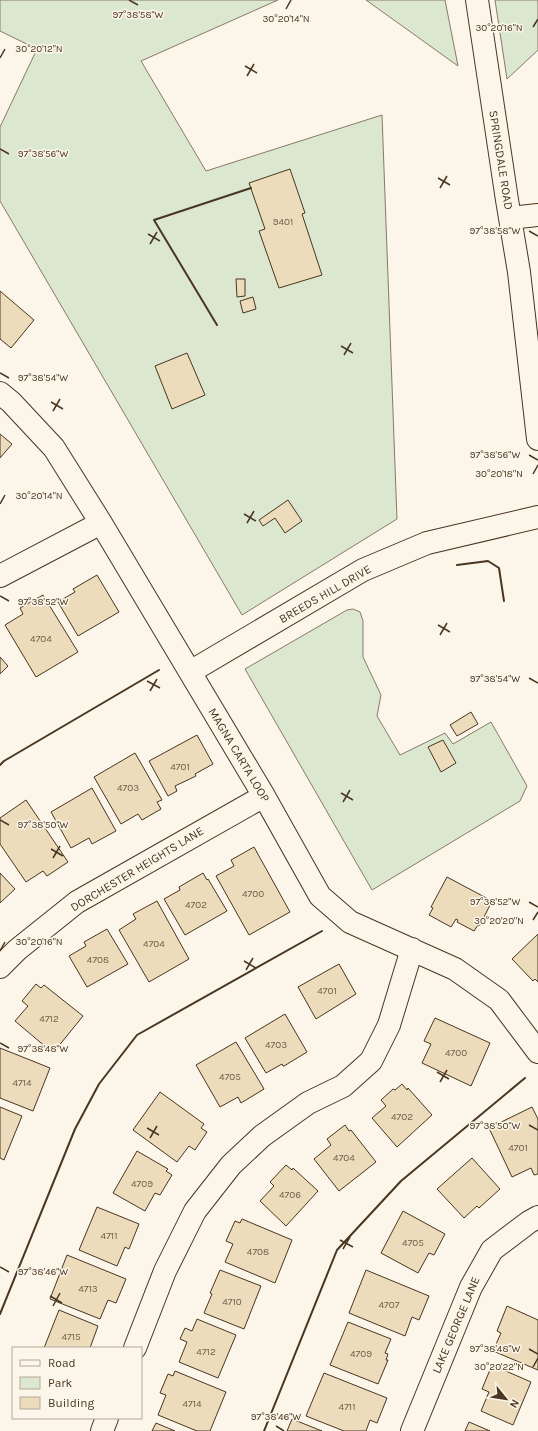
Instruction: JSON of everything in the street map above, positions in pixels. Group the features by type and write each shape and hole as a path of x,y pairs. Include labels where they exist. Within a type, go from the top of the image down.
{"street":[{"name":"SPRINGDALE ROAD","path":"477,0 510,218 529,270 538,439"},
{"path":"510,218 538,215"},
{"name":"MAGNA CARTA LOOP","path":"0,394 10,402 54,448 101,522 264,796 320,896 350,922 455,969 499,1000 538,1052"},
{"name":"BREEDS HILL DRIVE","path":"190,672 363,570 427,543 538,517"},
{"path":"0,576 101,522"},
{"name":"DORCHESTER HEIGHTS LANE","path":"0,968 17,950 77,902 264,796"},
{"path":"135,1347 165,1272 195,1211 231,1165 262,1136 308,1103 343,1086 371,1061 389,1025 412,949"},
{"name":"LAKE GEORGE LANE","path":"412,1431 470,1287 481,1268 492,1250 538,1217"},
{"path":"102,1431 107,1419"}],"green space":[{"path":"0,0 278,0 141,61 206,171 382,115 397,519 242,615 0,201 0,127 37,49 0,31"},
{"path":"366,0 445,0 458,66"},
{"path":"495,0 538,0 538,50 507,79"},
{"path":"353,609 360,612 363,621 363,657 381,695 377,716 400,755 445,733 453,744 491,722 527,786 520,801 372,890 245,669 347,610"}],"building":[{"path":"290,169 305,213 302,214 322,275 279,288 259,231 265,229 249,183"},
{"path":"236,279 245,279 245,296 237,297"},
{"path":"0,291 34,320 11,348 0,339"},
{"path":"253,297 256,309 243,313 240,301"},
{"path":"187,353 205,395 172,409 155,366"},
{"path":"0,434 12,444 0,458"},
{"path":"288,500 302,521 285,533 275,518 263,526 259,520"},
{"path":"97,575 119,612 78,636 58,602 75,592 73,589"},
{"path":"43,595 78,652 36,677 5,625 23,614 20,608"},
{"path":"0,657 8,666 0,674"},
{"path":"471,712 478,724 457,736 450,725"},
{"path":"197,735 213,764 195,774 196,776 175,786 177,791 168,796 149,761"},
{"path":"443,740 456,763 441,772 428,747"},
{"path":"135,753 162,800 157,802 161,809 142,820 138,814 121,824 94,777"},
{"path":"92,788 116,831 92,844 89,838 71,848 51,812"},
{"path":"26,800 68,862 47,876 43,871 26,882 0,844 0,818"},
{"path":"254,847 290,912 249,935 216,876 234,866 231,860"},
{"path":"0,873 15,889 0,903"},
{"path":"203,873 227,911 185,935 164,899 180,890 179,887"},
{"path":"447,877 492,901 480,925 478,925 474,931 457,922 458,920 456,919 451,927 429,915 433,908 431,907"},
{"path":"157,901 189,959 149,982 119,930 136,919 133,914"},
{"path":"107,929 128,964 87,987 69,956 86,946 84,942"},
{"path":"538,934 538,982 535,979 533,981 512,959"},
{"path":"339,964 356,994 316,1019 298,987"},
{"path":"36,984 41,988 44,985 83,1016 53,1053 15,1021 28,1006 22,1001"},
{"path":"285,1014 307,1052 284,1066 282,1064 266,1073 245,1038"},
{"path":"435,1018 490,1043 471,1086 422,1063 431,1044 424,1041"},
{"path":"236,1042 264,1089 241,1103 238,1097 220,1107 196,1065"},
{"path":"0,1048 50,1068 33,1111 0,1098"},
{"path":"402,1084 407,1090 408,1088 432,1115 397,1147 372,1118 386,1106 381,1100 393,1089 395,1090"},
{"path":"160,1092 204,1124 201,1128 207,1132 195,1150 189,1146 177,1162 133,1130"},
{"path":"0,1107 22,1116 4,1160 0,1158"},
{"path":"532,1107 538,1119 538,1174 534,1175 531,1168 512,1177 489,1128"},
{"path":"345,1125 349,1131 351,1130 376,1162 339,1191 314,1159 331,1145 327,1139"},
{"path":"137,1151 168,1169 166,1171 172,1175 160,1195 155,1193 145,1211 113,1193"},
{"path":"472,1158 500,1189 479,1208 477,1206 464,1218 437,1189"},
{"path":"286,1165 292,1170 293,1168 318,1191 286,1226 260,1201 274,1186 270,1182"},
{"path":"97,1207 139,1224 129,1249 125,1247 117,1266 79,1250"},
{"path":"403,1211 445,1234 434,1255 429,1253 418,1273 381,1253"},
{"path":"242,1219 292,1240 275,1283 225,1262 233,1244 226,1241 235,1221 240,1223"},
{"path":"67,1255 126,1279 116,1303 108,1300 100,1319 50,1299"},
{"path":"220,1270 261,1286 244,1329 204,1313 212,1294 210,1293"},
{"path":"366,1270 429,1296 419,1320 412,1317 405,1336 349,1313"},
{"path":"507,1306 538,1320 538,1370 493,1351 501,1333 497,1331"},
{"path":"59,1310 98,1326 90,1347 44,1347"},
{"path":"197,1319 236,1335 218,1378 179,1362 187,1342 180,1339 185,1328 192,1331"},
{"path":"348,1322 391,1339 385,1353 388,1354 386,1360 388,1360 378,1384 330,1365"},
{"path":"492,1365 531,1382 513,1425 481,1411 489,1392 482,1389"},
{"path":"175,1371 226,1392 210,1431 197,1431 158,1415 166,1395 160,1393 168,1374 173,1376"},
{"path":"324,1373 387,1398 377,1423 370,1420 366,1431 344,1431 306,1416"},
{"path":"292,1419 322,1431 287,1431"},
{"path":"469,1422 490,1431 465,1431"},
{"path":"156,1423 175,1431 152,1431"}],"wall":[{"path":"217,325 154,220 251,188"},
{"path":"457,565 488,561 499,568 504,601"},
{"path":"0,765 4,761 159,670"},
{"path":"0,1314 75,1129 99,1084 137,1035 322,931"},
{"path":"264,1431 337,1250 401,1181 525,1078"}]}
